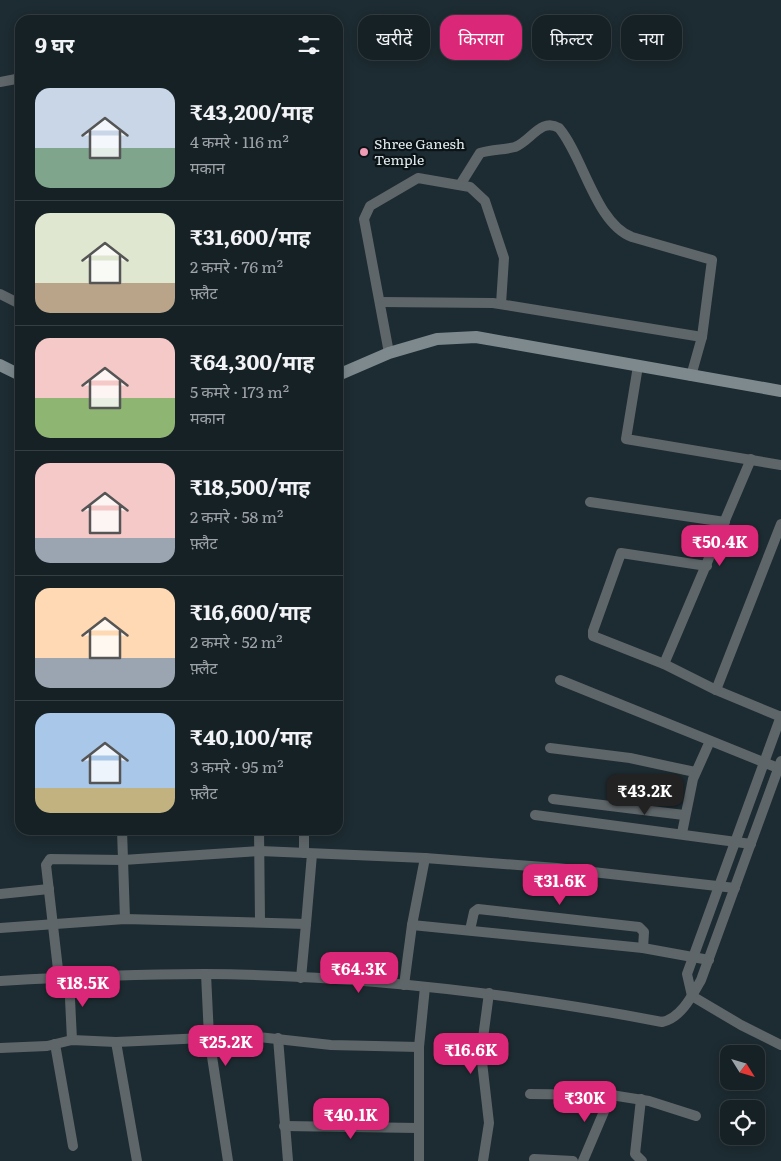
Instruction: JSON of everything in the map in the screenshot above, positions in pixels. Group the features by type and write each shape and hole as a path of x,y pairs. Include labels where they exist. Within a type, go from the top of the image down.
{"main road":[{"path":"343,373 389,353 437,339 476,337 781,391"},
{"path":"0,365 15,372"}],"street":[{"path":"0,82 15,79"},
{"path":"460,185 480,153 516,146 544,125 555,125 559,128 605,212 620,231 632,237 712,260 702,337 691,376"},
{"path":"389,353 364,219 370,206 418,178 470,187 484,201 504,258 501,304"},
{"path":"0,294 15,302"},
{"path":"380,302 501,304 702,337"},
{"path":"638,366 626,439 781,465"},
{"path":"664,664 751,459"},
{"path":"590,502 725,522"},
{"path":"716,690 781,524"},
{"path":"707,566 621,554 593,631 593,636 664,664 716,690 781,716 687,974 692,996 741,1025 781,1045"},
{"path":"0,981 206,974 301,978 488,993 582,1007 662,1022 675,1017 692,996 708,960 780,764 764,763 560,680"},
{"path":"682,834 684,815 695,772 710,741"},
{"path":"550,748 630,758 695,772"},
{"path":"553,799 684,815"},
{"path":"535,815 751,844"},
{"path":"122,835 125,918"},
{"path":"259,835 260,921"},
{"path":"301,978 306,924 308,853 305,835"},
{"path":"72,1040 46,865 50,860 123,860 260,851 424,858 558,868 735,888"},
{"path":"404,985 424,858"},
{"path":"0,894 49,889"},
{"path":"470,930 474,912 478,909 639,928 644,932 643,948"},
{"path":"0,928 125,918 306,924"},
{"path":"412,925 643,948 708,960"},
{"path":"206,974 209,1037 228,1161"},
{"path":"418,1161 419,1047 425,987"},
{"path":"483,1161 488,1123 481,1053 488,993"},
{"path":"0,1048 55,1044 72,1040 116,1042 249,1036 331,1045 419,1047"},
{"path":"278,1038 288,1161"},
{"path":"116,1042 137,1161"},
{"path":"55,1044 73,1146"},
{"path":"530,1094 611,1094 641,1099 696,1116"},
{"path":"583,1161 611,1094"},
{"path":"641,1099 635,1154 642,1161"},
{"path":"284,1126 418,1128"},
{"path":"534,1159 573,1161"}],"place":[{"name":"Shree Ganesh Temple","path":"364,152"}]}
